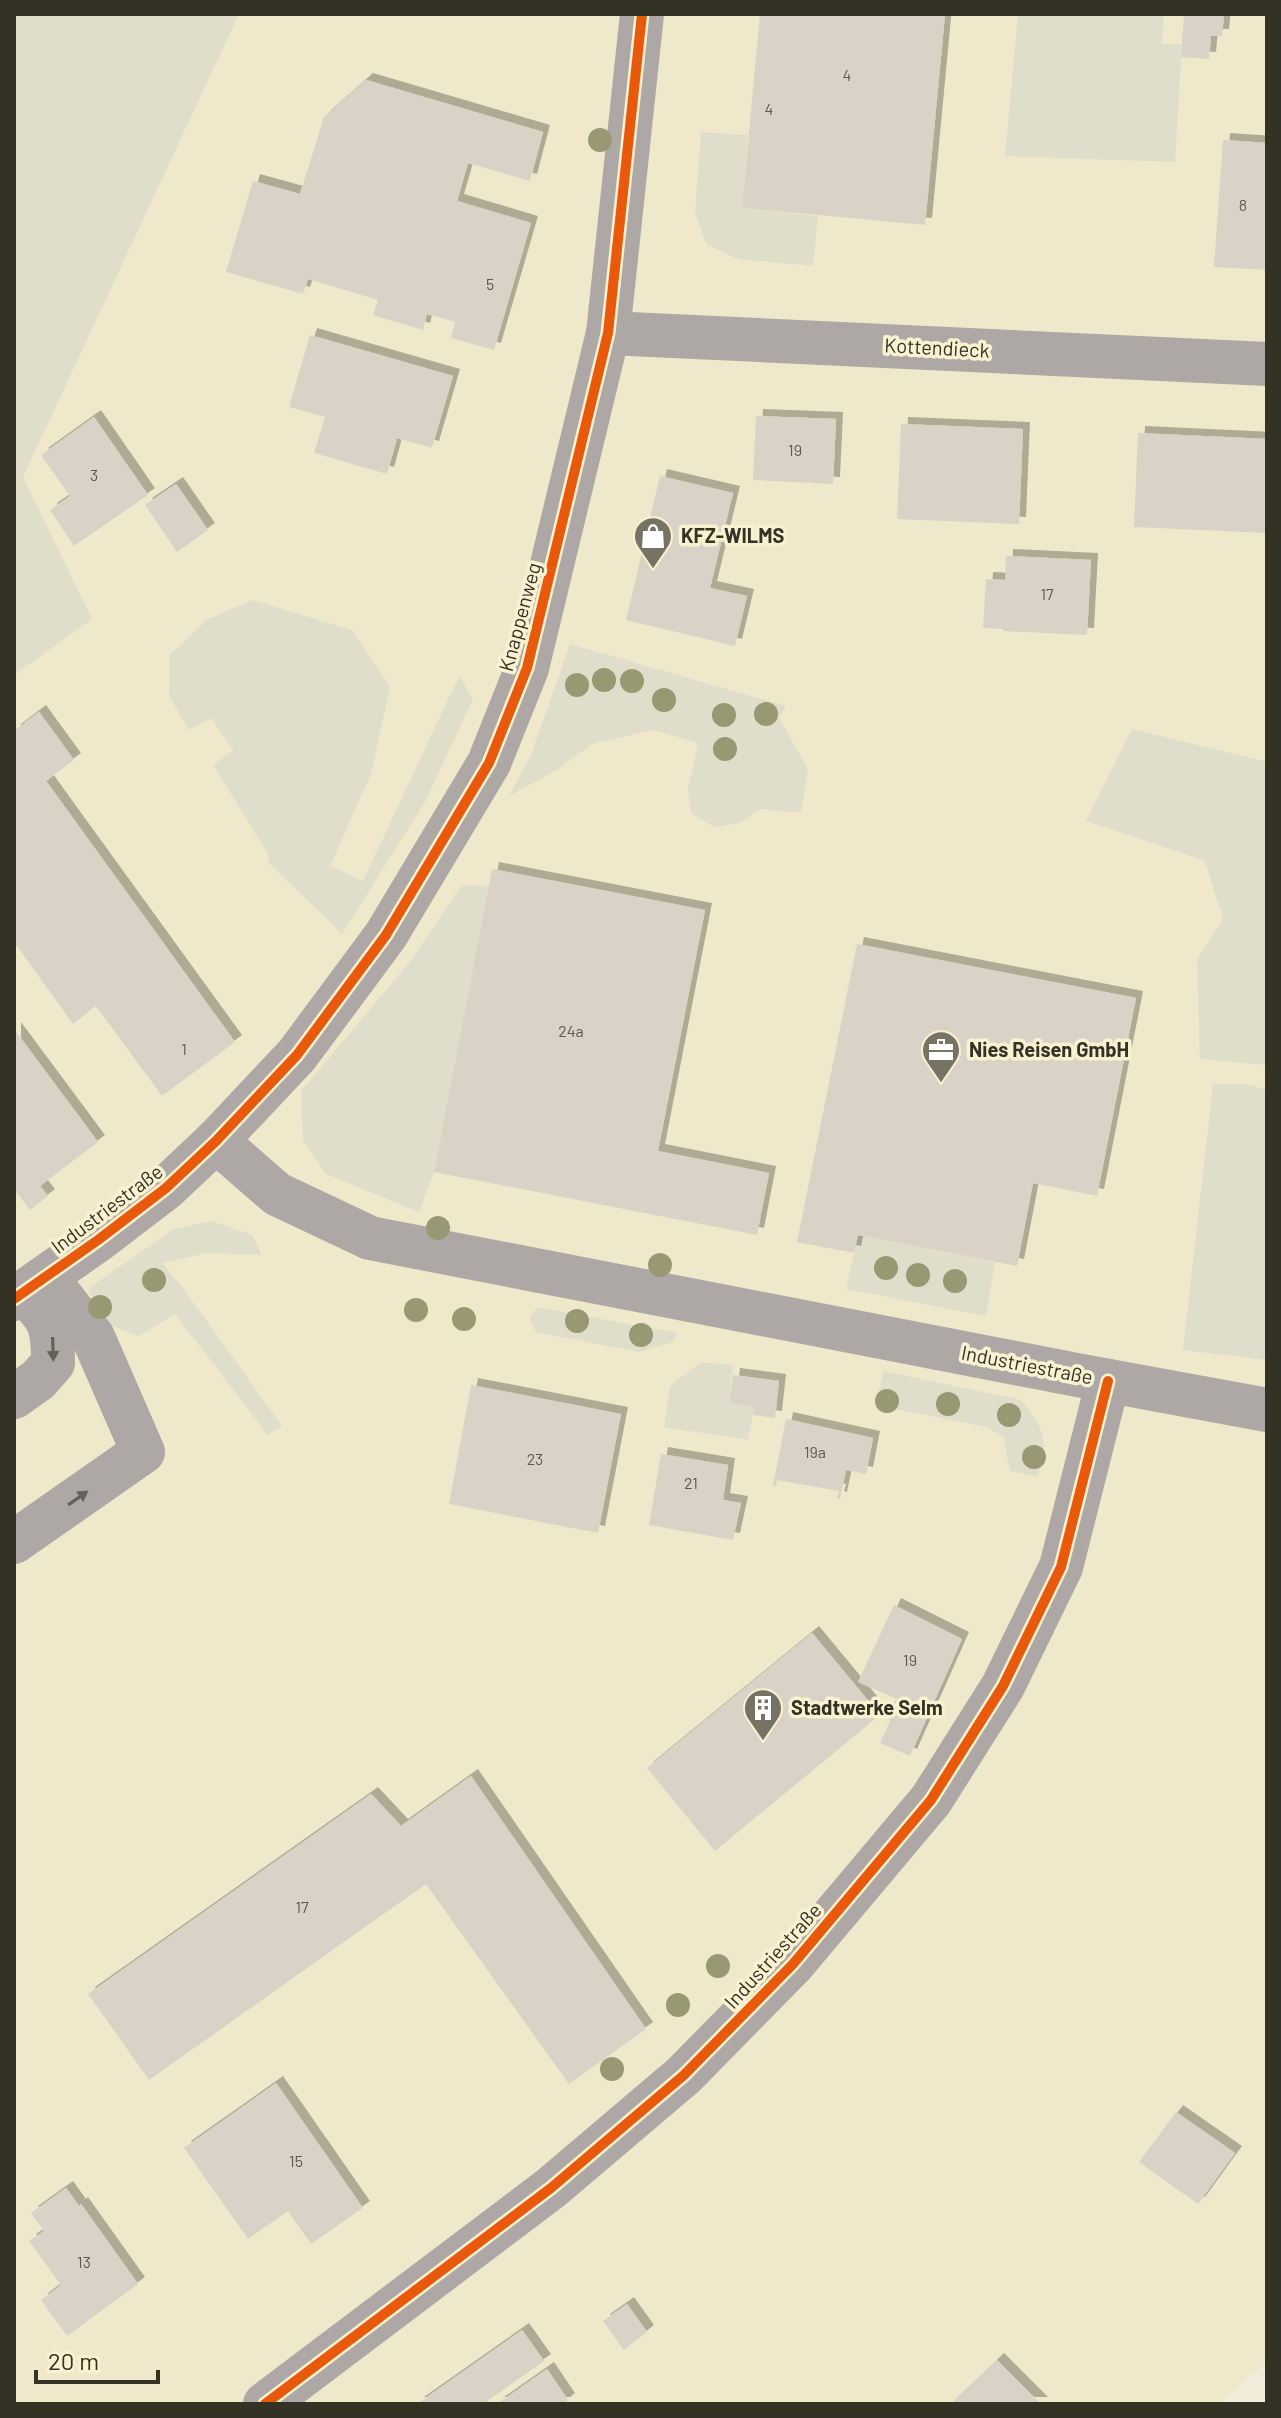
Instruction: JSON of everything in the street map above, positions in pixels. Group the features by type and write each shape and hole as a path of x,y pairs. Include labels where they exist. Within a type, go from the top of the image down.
{"street":[{"name":"Knappenweg","path":"216,1141 297,1055 386,935 489,763 527,668 608,333 642,14"},
{"name":"Kottendieck","path":"608,333 1267,364"},
{"name":"Industriestraße","path":"28,1289 166,1188 216,1141 277,1194 370,1238 1108,1381 1061,1567 1003,1686 931,1800 793,1964 684,2075 551,2188 265,2404"},
{"path":"14,1542 143,1452 93,1337 28,1289"},
{"path":"14,1397 38,1380 53,1363 53,1337 48,1319 28,1289"},
{"path":"1108,1381 1267,1410"}],"shaded area":[{"path":"239,14 1267,14 1267,2361 1219,2404 14,2404 14,675 92,619 23,477"}],"green space":[{"path":"14,14 239,14 23,477 92,619 14,675"},
{"path":"1018,14 1164,14 1162,44 1182,44 1175,162 1005,156"},
{"path":"701,132 748,135 742,208 818,216 813,266 737,259 706,244 695,212"},
{"path":"252,600 352,630 390,687 371,774 330,866 363,881 459,676 473,699 425,802 342,934 269,863 267,852 213,765 233,750 211,718 189,730 169,696 170,655 208,619"},
{"path":"570,644 786,706 779,718 808,769 801,813 761,809 740,823 714,827 691,813 688,789 698,743 653,730 592,744 557,770 509,796 531,755"},
{"path":"1132,729 1267,762 1267,1065 1200,1059 1197,960 1223,919 1205,861 1086,821"},
{"path":"462,885 489,886 434,1172 419,1212 326,1174 303,1140 301,1091 409,963"},
{"path":"1213,1084 1245,1084 1267,1090 1267,1360 1183,1350"},
{"path":"212,1221 252,1235 262,1255 207,1253 162,1263 282,1426 268,1435 175,1314 139,1336 98,1321 89,1288 174,1229"},
{"path":"858,1235 995,1262 986,1316 846,1289"},
{"path":"538,1307 677,1333 673,1342 639,1352 536,1332 529,1317"},
{"path":"701,1362 733,1365 729,1403 754,1407 748,1440 664,1427 670,1386"},
{"path":"884,1371 1021,1400 1043,1436 1038,1477 1010,1471 1004,1438 987,1427 875,1405"}],"building":[{"path":"760,14 945,14 925,225 742,208"},
{"path":"1184,14 1224,14 1222,36 1211,36 1209,59 1181,57"},
{"path":"366,80 543,132 530,181 468,163 457,201 531,223 494,350 451,338 455,322 427,314 423,330 373,315 378,300 308,279 303,294 226,272 253,181 300,194 324,117"},
{"path":"1223,140 1267,143 1267,270 1214,267"},
{"path":"310,335 453,376 432,448 397,438 387,474 314,453 325,417 289,407"},
{"path":"756,416 836,419 833,484 753,480"},
{"path":"94,417 148,495 74,546 50,510 70,496 41,455"},
{"path":"901,424 1023,429 1019,524 897,519"},
{"path":"1138,433 1267,439 1267,533 1134,527"},
{"path":"660,476 733,493 710,588 747,596 735,646 626,620"},
{"path":"176,484 208,530 177,552 145,505"},
{"path":"1006,556 1091,560 1087,635 983,628 986,579 1005,580"},
{"path":"39,712 74,760 46,781 235,1042 162,1096 96,1006 73,1024 14,942 14,731"},
{"path":"492,869 705,910 658,1151 769,1173 757,1235 434,1172"},
{"name":"Nies Reisen GmbH","path":"857,944 1136,998 1097,1196 1033,1183 1017,1266 858,1235 854,1253 797,1242"},
{"path":"14,1029 98,1142 40,1186 48,1196 30,1210 14,1189"},
{"path":"733,1375 779,1381 775,1418 753,1415 754,1407 729,1403"},
{"path":"471,1385 621,1414 598,1533 449,1504"},
{"path":"786,1419 873,1438 866,1474 846,1470 840,1499 837,1498 839,1491 777,1480 776,1486 773,1486"},
{"path":"661,1454 728,1465 723,1500 741,1503 733,1540 649,1525"},
{"path":"894,1605 962,1639 910,1756 880,1743 890,1721 884,1712 899,1700 858,1682"},
{"name":"Stadtwerke Selm","path":"812,1633 880,1715 715,1851 647,1768"},
{"path":"471,1776 646,2029 569,2084 426,1884 149,2080 88,1994 371,1794 401,1826"},
{"path":"276,2083 363,2208 311,2244 288,2211 248,2239 184,2148"},
{"path":"1176,2112 1235,2153 1198,2204 1139,2162"},
{"path":"66,2188 138,2284 67,2336 41,2300 61,2285 29,2241 44,2231 31,2213"},
{"path":"627,2304 647,2332 624,2350 603,2321"},
{"path":"522,2330 544,2361 483,2404 417,2404"},
{"path":"997,2360 1041,2404 951,2404"},
{"path":"547,2369 568,2400 563,2404 497,2404"}],"cycle path":[{"path":"14,1299 166,1188 216,1141 297,1055 386,935 489,763 527,668 608,333 642,14"},
{"path":"265,2404 551,2188 684,2075 793,1964 931,1800 1003,1686 1061,1567 1108,1381"}],"place":[{"name":"KFZ-WILMS","path":"653,570"},
{"name":"Nies Reisen GmbH","path":"941,1084"},
{"name":"Stadtwerke Selm","path":"763,1742"}]}
